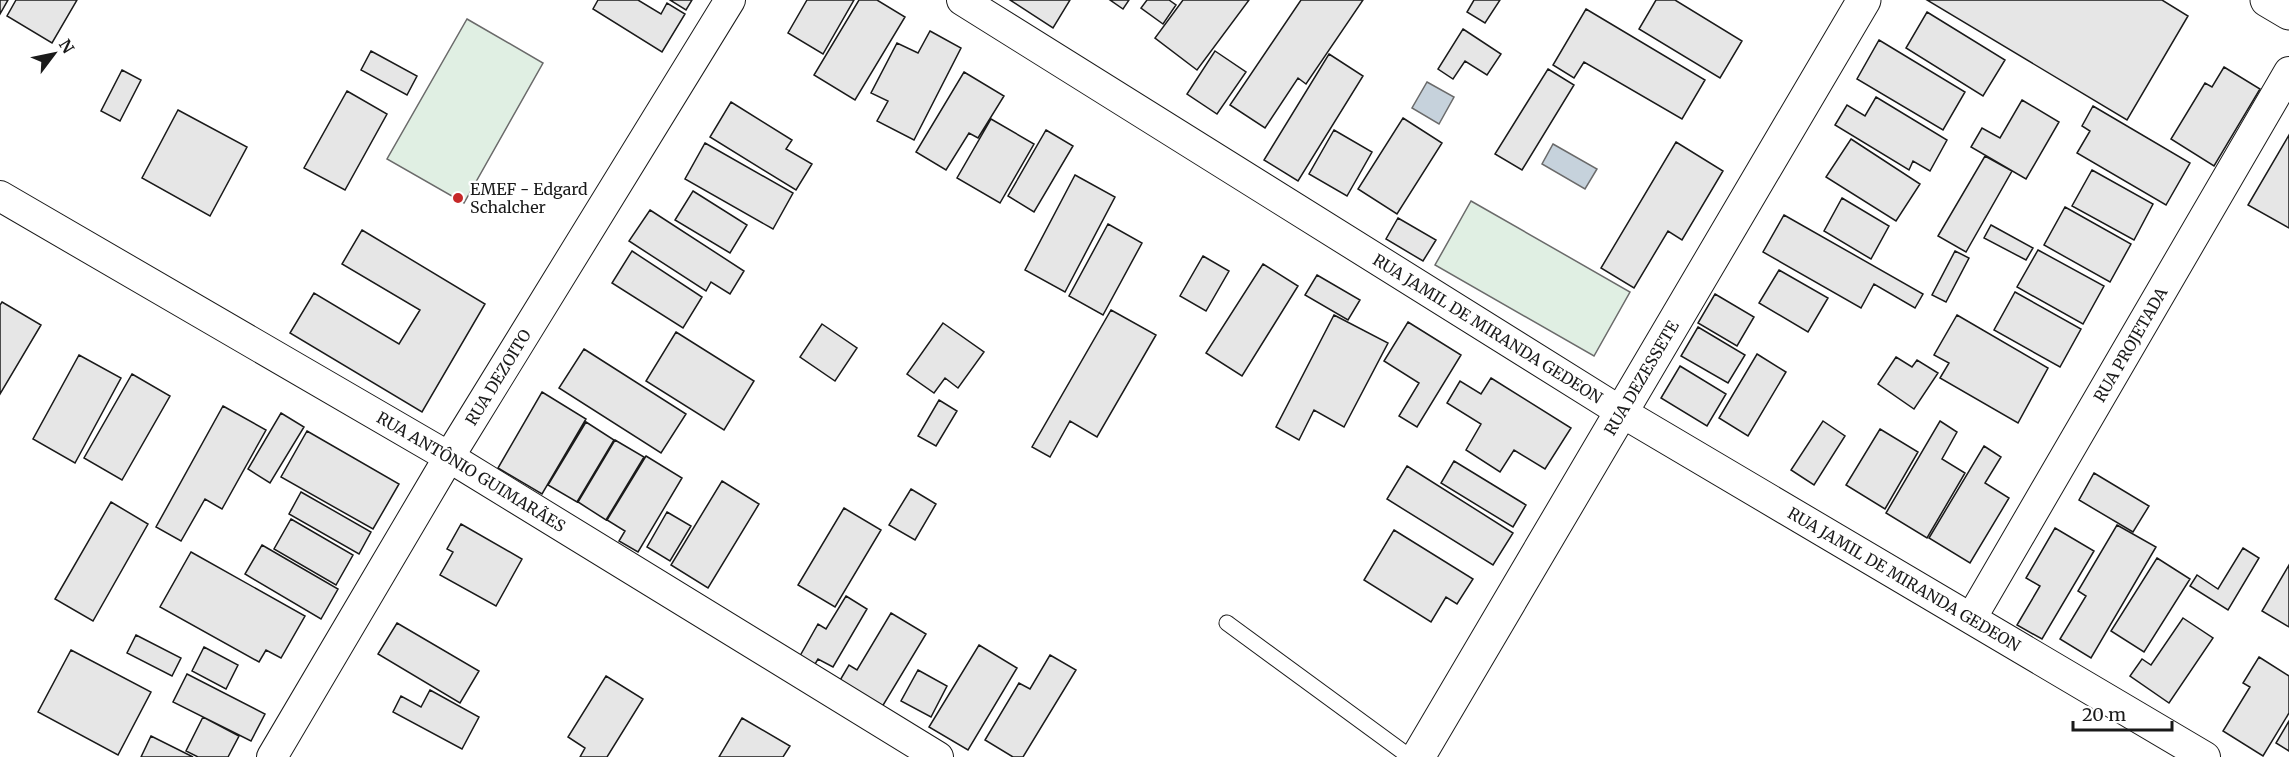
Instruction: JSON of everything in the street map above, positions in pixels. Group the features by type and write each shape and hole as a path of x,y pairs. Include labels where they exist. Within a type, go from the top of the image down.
{"street":[{"name":"RUA DEZOITO","path":"272,757 449,457 730,0"},
{"name":"RUA JAMIL DE MIRANDA GEDEON","path":"962,0 1623,413 1972,617 2205,757"},
{"name":"RUA DEZESSETE","path":"1418,757 1623,413 1864,0"},
{"path":"2267,0 2289,14"},
{"name":"RUA PROJETADA","path":"1972,617 2289,72"},
{"name":"RUA ANTÔNIO GUIMARÃES","path":"0,196 449,457 938,757"}],"lane":[{"path":"1227,623 1410,757"}],"green space":[{"path":"467,19 543,63 464,203 387,159"},
{"path":"1471,201 1630,292 1594,356 1435,265"}],"shaded area":[{"path":"1427,82 1454,97 1439,124 1412,108"},
{"path":"1553,144 1597,169 1585,189 1542,164"}],"building":[{"path":"0,0 8,0 0,14"},
{"path":"16,0 77,0 52,43 7,16"},
{"path":"598,0 638,0 661,14 667,3 685,14 662,52 593,9"},
{"path":"670,0 692,0 686,10"},
{"path":"807,0 854,0 823,54 788,33"},
{"path":"859,0 877,0 905,17 855,100 814,75"},
{"path":"1010,0 1070,0 1053,28"},
{"path":"1110,0 1129,0 1123,9"},
{"path":"1147,0 1169,0 1176,5 1163,24 1141,8"},
{"path":"1183,0 1249,0 1197,70 1155,38"},
{"path":"1301,0 1363,0 1306,84 1298,78 1265,128 1230,105"},
{"path":"1474,0 1500,0 1485,23 1467,12"},
{"path":"1656,0 1675,0 1742,41 1720,78 1639,29"},
{"path":"1927,0 2162,0 2188,16 2127,120"},
{"path":"1586,9 1705,80 1682,119 1584,62 1574,78 1553,65"},
{"path":"1927,12 2005,60 1983,96 1906,48"},
{"path":"1463,29 1501,54 1487,75 1465,61 1453,79 1438,69"},
{"path":"930,31 961,48 914,140 877,121 888,101 871,93 897,43 918,53"},
{"path":"1879,40 1965,92 1943,130 1857,79"},
{"path":"371,51 417,76 407,95 361,70"},
{"path":"1215,51 1246,72 1217,114 1187,94"},
{"path":"1329,54 1363,76 1298,181 1264,160"},
{"path":"2224,67 2260,89 2214,166 2171,139 2205,83 2212,87"},
{"path":"1548,69 1574,85 1522,170 1495,154"},
{"path":"122,70 141,80 120,121 101,111"},
{"path":"964,72 1004,96 978,138 969,133 946,170 916,152"},
{"path":"347,91 387,114 345,190 304,168"},
{"path":"1876,97 1947,140 1930,171 1913,161 1909,170 1835,125 1847,105 1865,116"},
{"path":"2022,100 2059,122 2026,179 1971,147 1982,128 2000,138"},
{"path":"731,102 792,140 786,149 812,164 796,190 710,137"},
{"path":"2093,106 2190,163 2166,205 2077,153 2090,131 2082,126"},
{"path":"178,110 247,147 210,216 142,178"},
{"path":"1403,118 1442,143 1397,214 1358,189"},
{"path":"991,119 1034,144 1000,203 957,178"},
{"path":"1046,130 1073,146 1034,212 1008,196"},
{"path":"1334,130 1372,152 1347,196 1309,174"},
{"path":"2289,135 2289,228 2248,205"},
{"path":"1851,139 1920,184 1896,221 1826,177"},
{"path":"1676,142 1723,171 1682,240 1668,231 1634,288 1601,268"},
{"path":"705,143 793,193 773,229 685,179"},
{"path":"1985,156 2012,171 1966,252 1938,236"},
{"path":"2092,170 2153,204 2134,240 2072,206"},
{"path":"1075,175 1115,197 1065,292 1025,270"},
{"path":"693,191 747,225 730,253 675,220"},
{"path":"1842,198 1889,226 1871,259 1824,231"},
{"path":"2065,207 2131,244 2110,282 2044,245"},
{"path":"650,210 744,271 730,294 711,282 706,291 629,241"},
{"path":"1784,215 1923,294 1915,308 1874,284 1861,308 1763,252"},
{"path":"1398,218 1436,240 1423,261 1386,239"},
{"path":"1108,224 1142,243 1103,315 1069,296"},
{"path":"1991,225 2033,248 2026,260 1984,238"},
{"path":"362,230 485,304 422,412 290,333 314,293 399,344 420,310 342,264"},
{"path":"2038,250 2104,286 2083,324 2017,287"},
{"path":"632,251 702,297 683,328 612,283"},
{"path":"1955,251 1969,258 1946,302 1932,295"},
{"path":"1203,256 1229,271 1206,311 1180,296"},
{"path":"1263,264 1298,286 1242,376 1206,353"},
{"path":"1779,270 1828,298 1808,332 1759,303"},
{"path":"1317,275 1360,300 1348,320 1305,295"},
{"path":"2015,292 2081,329 2060,367 1994,330"},
{"path":"1715,294 1754,317 1737,346 1698,323"},
{"path":"2,302 41,325 0,394 0,305"},
{"path":"1111,310 1156,335 1097,437 1070,421 1050,457 1032,447"},
{"path":"1334,315 1388,343 1344,427 1314,410 1299,440 1276,427"},
{"path":"1957,315 2048,368 2018,423 1940,378 1949,363 1934,355"},
{"path":"1408,322 1461,355 1417,427 1399,416 1419,383 1384,361"},
{"path":"943,323 984,352 958,388 945,378 934,393 907,374"},
{"path":"822,324 857,348 835,381 800,357"},
{"path":"1698,327 1745,355 1728,383 1681,356"},
{"path":"676,332 754,381 724,430 646,381"},
{"path":"584,349 686,414 661,453 559,388"},
{"path":"1757,354 1786,372 1748,436 1719,418"},
{"path":"79,355 121,378 75,463 33,439"},
{"path":"1896,357 1912,367 1917,360 1938,373 1914,409 1878,384"},
{"path":"1680,366 1726,394 1707,426 1661,398"},
{"path":"132,374 170,396 122,480 84,458"},
{"path":"1491,378 1571,428 1545,469 1514,450 1500,472 1466,450 1481,424 1447,403 1460,381 1481,394"},
{"path":"542,392 586,419 542,494 498,468"},
{"path":"939,400 957,411 936,446 918,436"},
{"path":"223,406 266,430 222,509 205,499 181,541 156,527"},
{"path":"281,413 304,427 270,483 248,469"},
{"path":"1823,421 1845,436 1814,485 1791,470"},
{"path":"1940,421 1957,432 1942,459 1965,473 1927,538 1886,513"},
{"path":"586,422 614,440 577,502 548,485"},
{"path":"1880,429 1918,452 1885,509 1846,485"},
{"path":"307,431 399,484 373,529 281,477"},
{"path":"615,440 644,457 606,520 578,502"},
{"path":"1984,446 2001,457 1985,483 2009,498 1970,563 1929,538"},
{"path":"646,456 682,478 638,552 619,541 625,531 607,520"},
{"path":"1454,461 1526,505 1513,527 1441,483"},
{"path":"1407,466 1513,533 1493,565 1387,499"},
{"path":"2094,473 2149,506 2133,532 2079,500"},
{"path":"722,481 759,504 708,588 671,565"},
{"path":"911,489 936,504 915,540 889,525"},
{"path":"301,492 371,532 359,554 289,514"},
{"path":"111,502 148,524 93,621 55,599"},
{"path":"844,508 881,530 835,607 798,585"},
{"path":"667,512 691,526 670,561 647,547"},
{"path":"291,519 353,555 336,585 274,549"},
{"path":"461,524 522,559 496,606 440,575 453,552 447,549"},
{"path":"2117,525 2156,547 2091,658 2060,639 2086,596 2078,591"},
{"path":"2055,528 2094,551 2042,639 2017,625 2040,586 2026,578"},
{"path":"1394,530 1473,579 1457,604 1446,597 1431,622 1364,580"},
{"path":"262,545 338,589 321,619 245,574"},
{"path":"2243,548 2259,558 2228,610 2190,586 2197,575 2218,589"},
{"path":"191,552 305,616 281,658 266,650 259,662 160,607"},
{"path":"2157,558 2190,579 2144,652 2111,631"},
{"path":"2289,565 2289,627 2262,611"},
{"path":"846,596 867,609 833,667 818,659 811,671 796,663 818,624 826,629"},
{"path":"891,613 926,634 882,707 839,682 849,665 857,670"},
{"path":"2183,618 2213,638 2169,703 2130,676 2142,659 2151,665"},
{"path":"397,623 479,671 460,703 378,654"},
{"path":"136,635 181,658 172,676 127,653"},
{"path":"979,645 1017,668 968,750 929,727"},
{"path":"204,647 238,665 226,689 192,671"},
{"path":"71,650 151,692 118,755 38,712"},
{"path":"1050,655 1076,670 1023,757 1013,757 985,740 1019,683 1030,689"},
{"path":"2259,657 2289,676 2289,713 2263,756 2223,731 2250,687 2243,683"},
{"path":"918,670 947,686 931,717 901,701"},
{"path":"187,674 265,714 251,741 173,702"},
{"path":"606,676 643,699 607,757 580,757 585,748 568,737"},
{"path":"430,690 479,717 462,749 393,712 401,696 421,707"},
{"path":"203,717 239,736 228,757 198,757 186,751"},
{"path":"742,718 790,746 783,757 719,757"},
{"path":"2289,721 2289,751 2276,743"},
{"path":"151,736 193,757 141,757"}],"place":[{"name":"EMEF - Edgard Schalcher","path":"458,198"}]}
